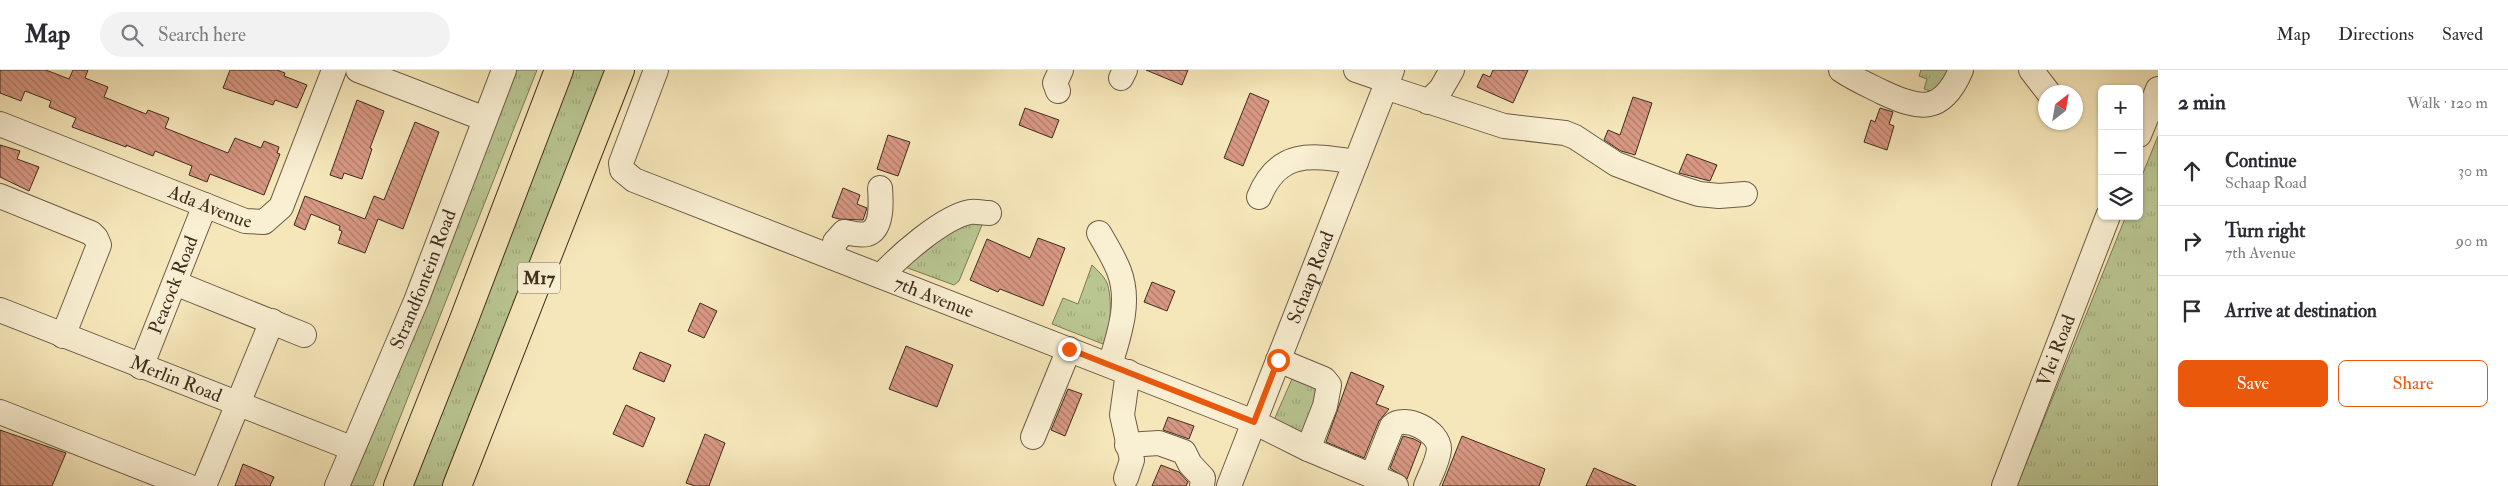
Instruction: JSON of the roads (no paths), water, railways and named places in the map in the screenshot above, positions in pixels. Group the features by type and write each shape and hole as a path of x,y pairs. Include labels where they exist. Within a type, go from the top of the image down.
{"main road":[{"path":"398,486 464,322 559,70"},
{"name":"M17","path":"457,486 620,70"}],"street":[{"name":"Ada Avenue","path":"0,124 245,221 264,222 281,207 334,70"},
{"path":"358,70 485,119"},
{"name":"Strandfontein Road","path":"337,486 351,448 416,301 504,70"},
{"name":"7th Avenue","path":"656,70 621,163 622,170 634,180 1254,422 1308,449 1396,486"},
{"path":"1356,70 1388,79 1428,102 1504,126 1565,133 1575,136 1616,164 1677,188 1699,194 1745,194"},
{"path":"1428,102 1441,89 1452,70"},
{"path":"1841,70 1906,103 1927,106 1938,103 1948,94 1961,70"},
{"path":"2031,70 2043,85"},
{"name":"Schaap Road","path":"1229,486 1388,79"},
{"path":"2141,130 2158,89"},
{"path":"1259,197 1266,181 1278,167 1296,158 1314,156 1356,162"},
{"path":"832,257 835,242 844,232 859,235 869,234 877,226 881,200 880,188"},
{"path":"0,196 91,233 96,238 98,245 63,336"},
{"name":"Peacock Road","path":"141,367 205,205"},
{"path":"881,276 894,261 926,234 965,213 989,213"},
{"name":"Vlei Road","path":"2004,486 2106,220"},
{"path":"1099,233 1119,270 1124,286 1119,369 1122,415 1127,445 1132,460 1126,478"},
{"path":"175,283 304,335"},
{"name":"Merlin Road","path":"0,310 351,448"},
{"path":"204,486 272,321"},
{"path":"1033,437 1069,349"},
{"path":"1278,360 1324,379 1329,385 1325,406 1308,449"},
{"path":"0,412 188,486"},
{"path":"1372,476 1392,426 1397,421 1405,422 1427,430 1437,442 1439,449 1426,486"},
{"path":"1127,445 1159,443 1184,452 1190,464 1203,478 1202,486"}]}
